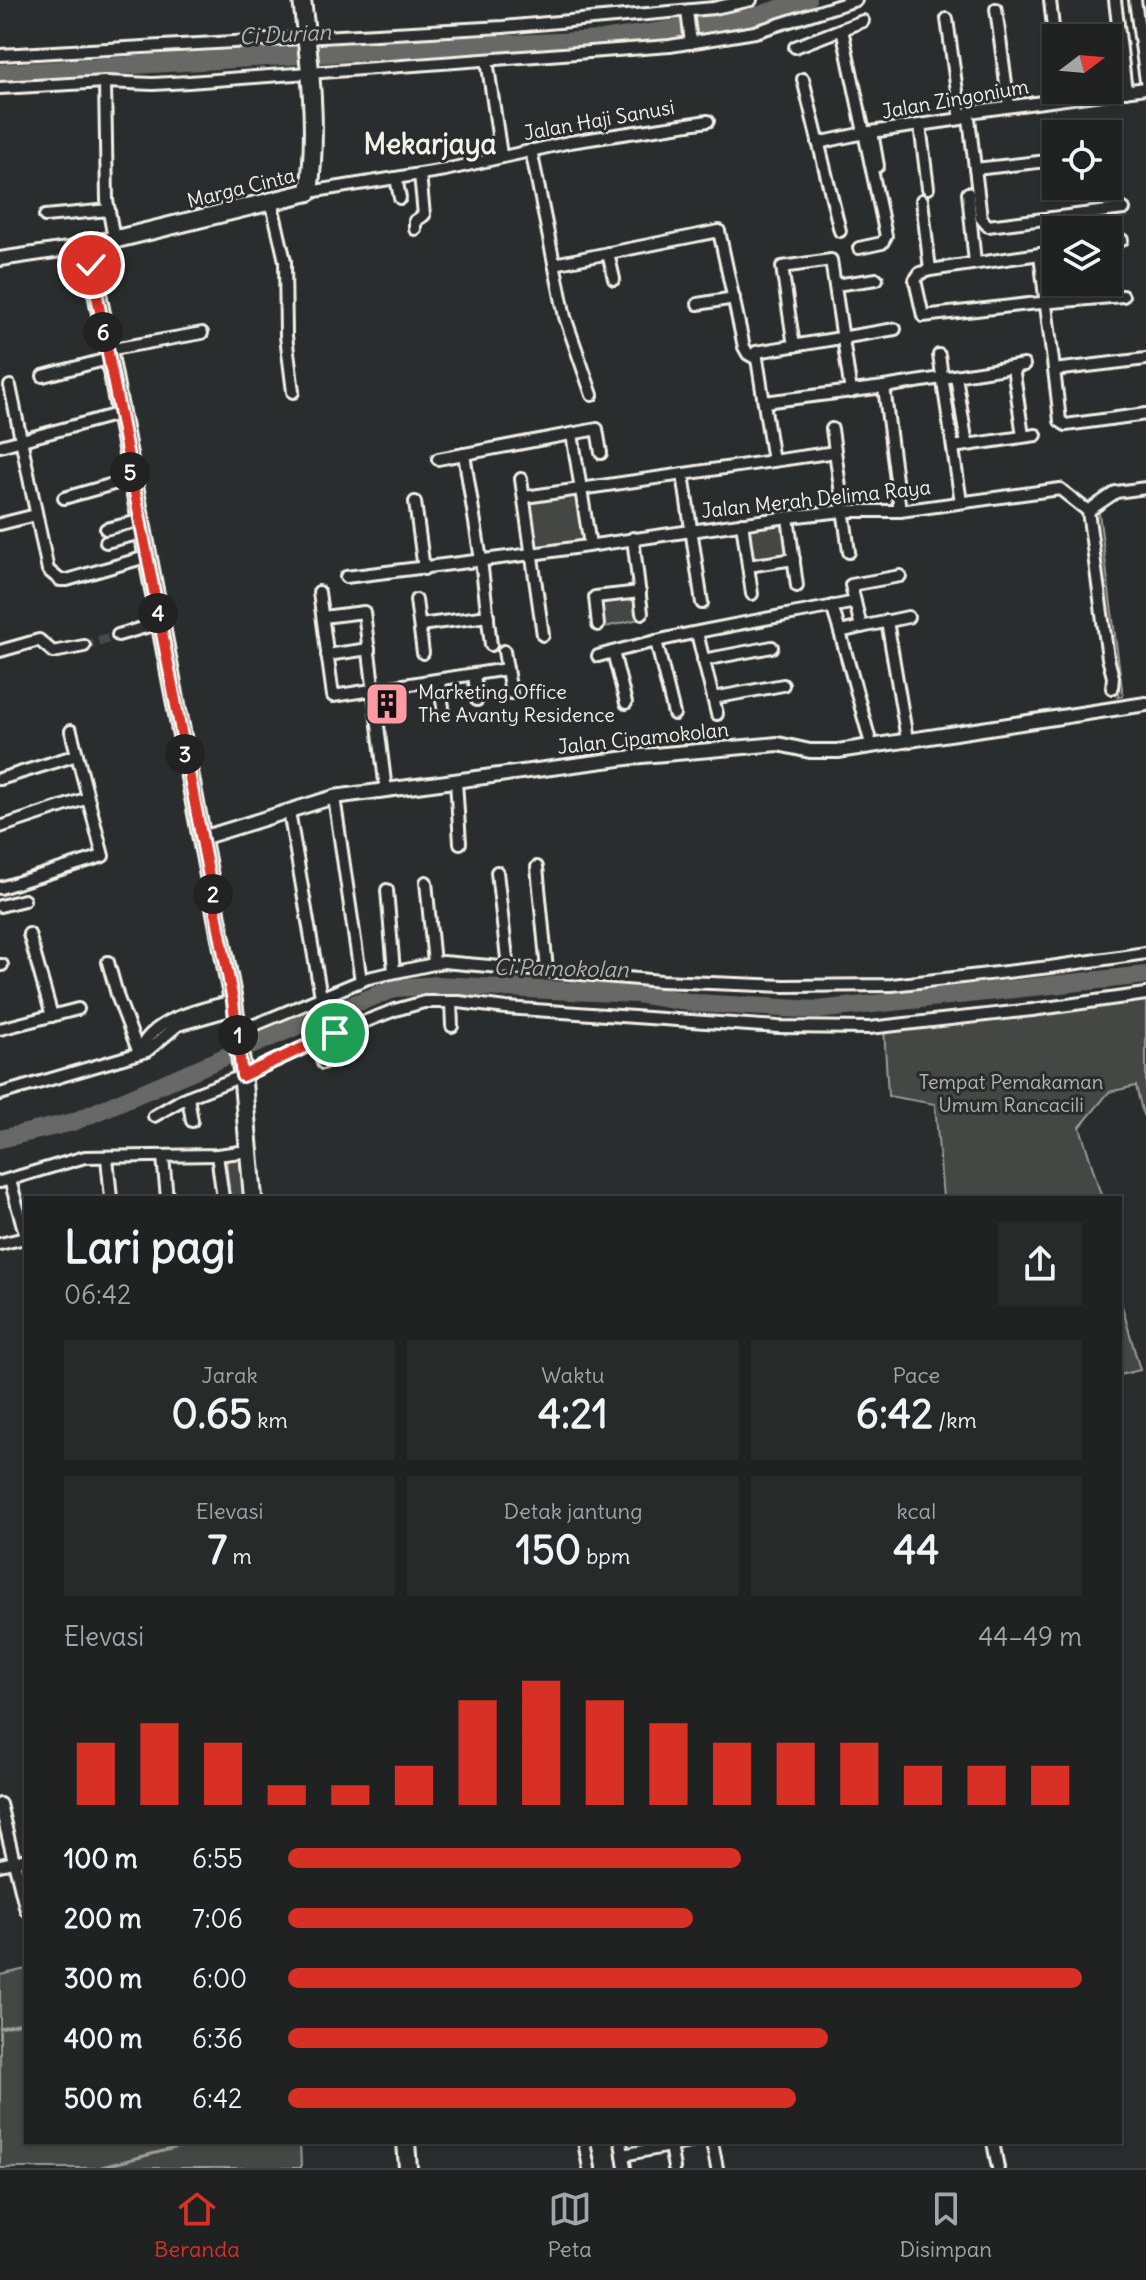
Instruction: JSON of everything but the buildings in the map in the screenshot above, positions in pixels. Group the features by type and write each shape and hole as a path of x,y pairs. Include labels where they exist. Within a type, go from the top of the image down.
{"main road":[{"name":"Marga Cinta","path":"88,246 309,192 313,161 311,69 302,0"},
{"path":"88,246 234,1005 253,1196"},
{"path":"406,2144 408,2168"}],"street":[{"path":"0,55 308,43 687,14 751,0"},
{"path":"0,88 105,82 165,83 311,69 487,60 691,40 755,32 856,0"},
{"path":"1050,0 1053,24"},
{"path":"1115,0 1137,88"},
{"path":"1135,0 1137,88"},
{"path":"996,9 1009,106"},
{"path":"687,14 691,40"},
{"path":"947,19 960,113 969,118 981,218 988,226 1124,209"},
{"path":"795,47 863,21"},
{"path":"842,29 868,133 886,236 882,243 859,248"},
{"path":"487,60 501,155"},
{"path":"803,79 840,231"},
{"path":"105,82 105,166 114,239"},
{"name":"Jalan Zingonium","path":"818,143 961,119 969,112 1042,98"},
{"name":"Jalan Haji Sanusi","path":"309,192 420,174 501,155 708,121"},
{"path":"920,125 928,188"},
{"path":"531,150 573,346 592,395"},
{"path":"975,169 1042,162"},
{"path":"415,229 415,221 424,215 420,174"},
{"path":"396,178 400,198"},
{"path":"968,193 975,263"},
{"path":"271,200 285,261 286,336 293,392"},
{"path":"922,200 930,270"},
{"path":"45,216 109,210"},
{"path":"554,264 719,231 744,347 748,354 757,359"},
{"path":"0,259 88,246"},
{"path":"608,253 614,279"},
{"path":"923,316 915,280 920,273 1040,254 1061,423 1066,425 1146,414"},
{"path":"794,346 782,267 831,260 851,392"},
{"path":"835,285 877,279"},
{"path":"911,318 1123,296"},
{"path":"698,304 734,298"},
{"path":"773,461 756,352 895,329"},
{"path":"43,376 107,354 202,333"},
{"path":"939,355 961,502"},
{"path":"1054,370 1146,359"},
{"path":"764,402 1018,366 1023,436"},
{"path":"956,376 967,445"},
{"path":"10,386 48,570 60,580 146,557"},
{"path":"884,387 900,511"},
{"path":"0,446 118,414"},
{"path":"438,459 597,429 601,453"},
{"path":"832,429 849,552"},
{"path":"572,434 590,545"},
{"path":"953,447 1036,435"},
{"path":"525,497 835,452"},
{"path":"464,454 491,645"},
{"path":"683,474 702,603"},
{"path":"64,498 131,479"},
{"path":"521,479 543,635"},
{"path":"1114,709 1088,511 1116,492 1146,488"},
{"name":"Jalan Merah Delima Raya","path":"346,577 424,569 788,517 843,511 900,511 1060,489 1088,511"},
{"path":"415,502 424,569"},
{"path":"0,524 36,515"},
{"path":"788,517 797,586"},
{"path":"742,523 752,594"},
{"path":"106,529 140,527"},
{"path":"106,542 140,527"},
{"path":"633,538 642,613"},
{"path":"748,566 794,559"},
{"path":"861,627 851,585 900,576"},
{"path":"319,592 333,696 507,669"},
{"path":"598,625 595,597 640,592"},
{"path":"416,600 423,653"},
{"path":"598,656 656,641 855,602"},
{"path":"832,606 870,740"},
{"path":"323,617 364,612 386,790"},
{"path":"420,625 488,616"},
{"path":"840,632 908,617"},
{"path":"887,621 906,734"},
{"path":"118,635 160,623"},
{"path":"697,633 717,714"},
{"path":"0,651 39,640 53,652 84,646"},
{"path":"656,641 674,714"},
{"path":"703,660 772,647"},
{"path":"327,655 369,649"},
{"path":"504,651 511,693"},
{"path":"613,652 626,703"},
{"path":"474,674 477,700"},
{"path":"439,681 443,707"},
{"path":"713,698 783,685"},
{"name":"Jalan Cipamokolan","path":"201,832 334,797 672,753 778,744 824,752 906,734 1146,704"},
{"path":"0,888 101,858 103,854 71,731"},
{"path":"0,779 77,755"},
{"path":"456,781 460,843"},
{"path":"334,797 361,981"},
{"path":"0,827 88,798"},
{"path":"289,811 321,997"},
{"path":"537,867 547,970"},
{"path":"497,872 508,967"},
{"path":"426,882 434,963"},
{"path":"387,890 394,971"},
{"path":"0,906 24,900"},
{"path":"29,934 52,1016"},
{"path":"238,1035 361,981 434,963 457,961 692,983 892,985 1146,953"},
{"path":"108,962 139,1053"},
{"path":"154,1116 242,1073 395,1010 424,1002 778,1027 869,1028 1146,994"},
{"path":"451,1002 452,1026"},
{"path":"139,1053 142,1041 166,1023 234,1005"},
{"path":"0,1029 78,1009"},
{"path":"316,1042 323,1063"},
{"path":"0,1094 139,1053"},
{"path":"188,1097 192,1121"},
{"path":"24,1233 5,1181 85,1157 163,1157 248,1151"},
{"path":"217,1155 223,1196"},
{"path":"163,1157 167,1196"},
{"path":"107,1158 111,1196"},
{"path":"0,1244 24,1238"},
{"path":"0,1804 20,1860 24,1893"},
{"path":"0,1865 20,1860"},
{"path":"584,2144 589,2168"},
{"path":"621,2144 625,2168"},
{"path":"623,2155 680,2144"},
{"path":"712,2144 717,2168"},
{"path":"993,2144 998,2168"},
{"path":"670,2146 674,2168"}],"green space":[{"path":"579,492 586,543 534,550 526,500"},
{"path":"1099,513 1123,696 1118,697 1093,514"},
{"path":"786,520 791,556 751,561 746,526"},
{"path":"636,596 639,619 601,628 597,601"},
{"name":"Tempat Pemakaman Umum Rancacili","path":"1146,996 1146,1114 1143,1115 1136,1086 1109,1092 1080,1127 1101,1196 943,1196 935,1104 888,1096 884,1029"},
{"path":"241,1157 245,1196 230,1196 226,1158"},
{"path":"1122,1306 1140,1370 1122,1374"},
{"path":"24,1969 24,2144 300,2144 301,2168 0,2168 0,1975"}],"waterway":[{"name":"Ci Durian","path":"0,73 602,40 750,18 807,0"},
{"name":"Ci Pamokolan","path":"0,1139 73,1122 302,1024 396,988 438,985 637,994 695,1003 817,1010 1146,975"},
{"path":"0,2028 24,2022"},
{"path":"98,2168 190,2144"}],"tunnel":[{"path":"84,646 118,635"}],"place":[{"name":"Marketing Office The Avanty Residence","path":"387,704"}],"district":[{"name":"Mekarjaya","path":"430,144"}],"route":[{"path":"91,265 233,1001 242,1076 335,1033"}]}
